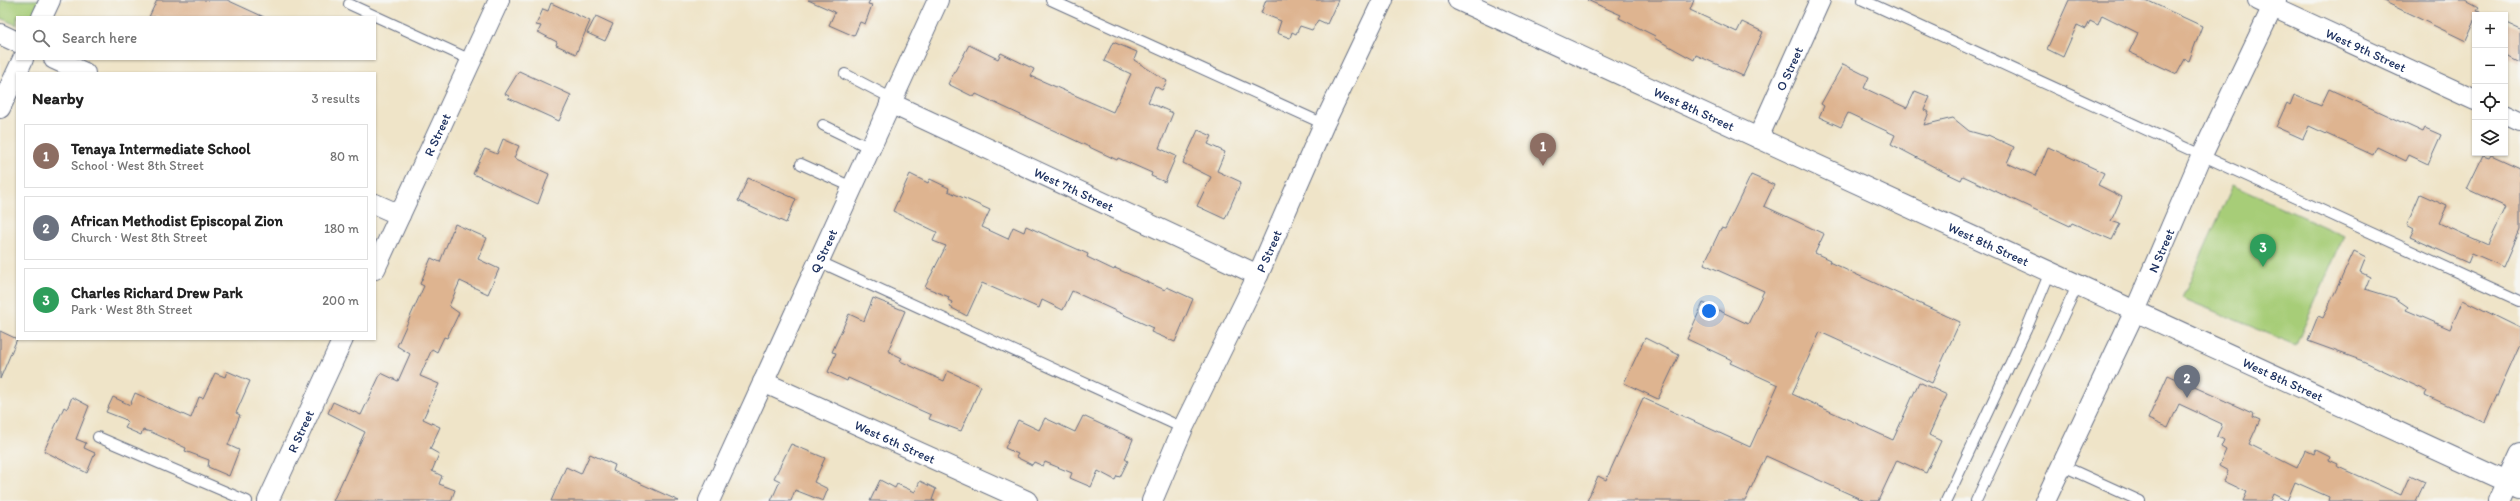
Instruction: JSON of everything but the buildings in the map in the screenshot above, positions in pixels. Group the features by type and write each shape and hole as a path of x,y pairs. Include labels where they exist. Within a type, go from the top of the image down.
{"street":[{"path":"42,16 50,0"},
{"name":"R Street","path":"376,267 499,0"},
{"name":"Q Street","path":"709,501 938,0"},
{"name":"P Street","path":"1152,501 1183,428 1258,275 1324,124 1383,0"},
{"name":"West 8th Street","path":"1458,0 2078,284 2509,490"},
{"name":"O Street","path":"1758,138 1820,0"},
{"name":"N Street","path":"2046,501 2061,466 2135,311 2269,2"},
{"name":"West 9th Street","path":"2269,2 2472,99"},
{"path":"0,34 16,42"},
{"path":"17,72 23,60"},
{"path":"56,60 83,72"},
{"path":"0,108 16,74"},
{"name":"West 7th Street","path":"892,101 1258,275"},
{"path":"2508,115 2520,121"},
{"path":"376,204 400,216"},
{"name":"R Street","path":"268,501 343,340"},
{"name":"West 6th Street","path":"763,382 1027,501"},
{"path":"2509,490 2520,455"}],"lane":[{"path":"1051,0 1324,124"},
{"path":"1863,0 2520,301"},
{"path":"349,4 375,16"},
{"path":"376,16 471,60"},
{"path":"845,74 892,101"},
{"path":"824,125 870,148"},
{"path":"801,164 852,187"},
{"path":"818,261 1183,428"},
{"path":"1946,501 2026,330 2050,272"},
{"path":"1976,501 2078,284"},
{"path":"98,438 246,501"},
{"path":"2061,466 2140,501"}],"green space":[{"path":"0,0 42,0 34,16 16,16 16,25 0,18"},
{"path":"2233,185 2344,236 2296,345 2182,298"}],"place":[{"name":"Tenaya Intermediate School","path":"1543,166"},
{"name":"Charles Richard Drew Park","path":"2263,267"},
{"name":"African Methodist Episcopal Zion","path":"2187,398"}]}
